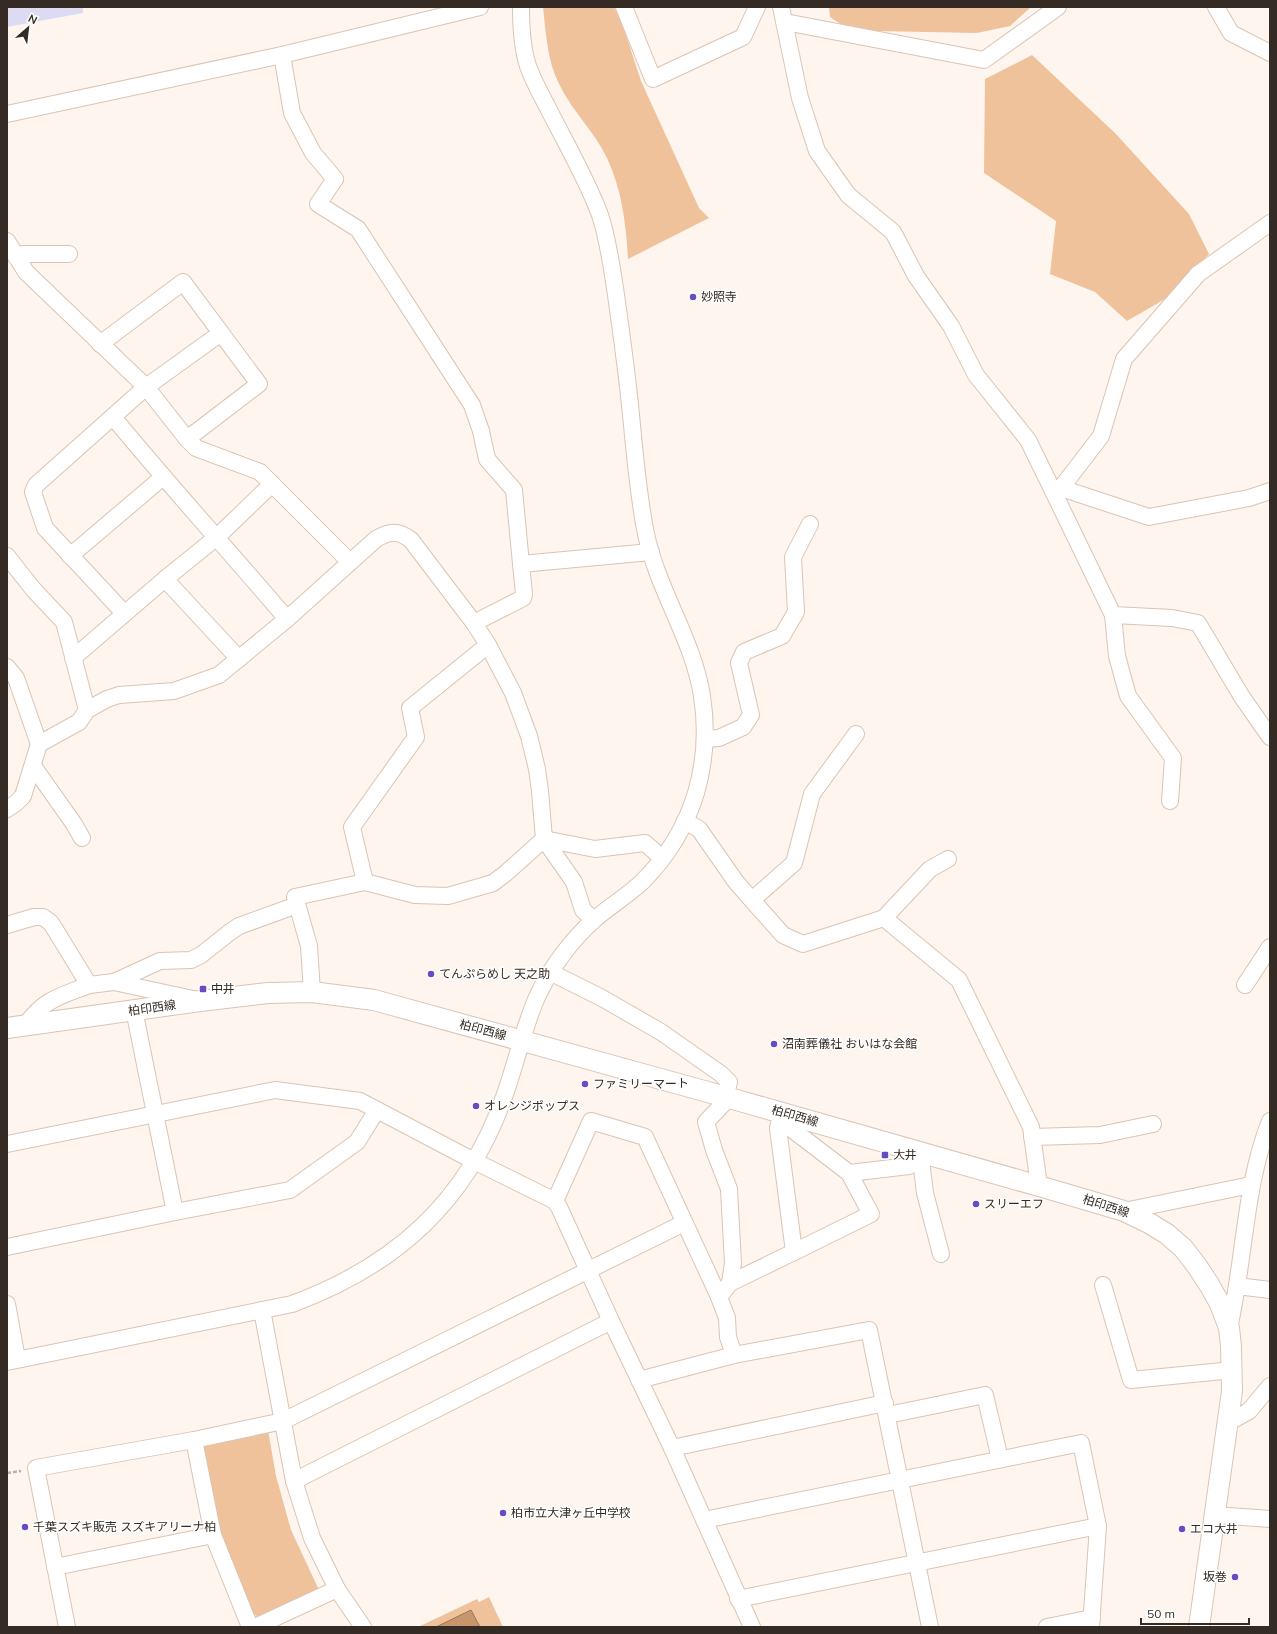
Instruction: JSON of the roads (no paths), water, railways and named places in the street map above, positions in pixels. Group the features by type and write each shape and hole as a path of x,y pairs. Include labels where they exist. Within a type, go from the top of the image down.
{"main road":[{"name":"柏印西線","path":"16,1027 200,1001 268,994 312,992 374,1000 726,1097 780,1121 920,1152 1124,1211 1167,1234 1183,1248 1210,1286 1220,1304 1228,1328 1233,1370 1229,1422 1199,1627"}],"street":[{"path":"7,1304 12,1360 292,1304 322,1293 389,1255 424,1226 453,1193 474,1161 494,1123 538,995 550,972 571,945 594,920 633,890 652,871 673,844 695,797 700,776 705,739 704,713 697,674 690,649 662,585 651,552 640,498 621,326 610,253 600,216 587,183 538,89 527,64 521,29 522,7"},
{"path":"624,7 653,79 743,37 757,7"},
{"path":"781,7 800,98 817,151 848,195 893,232 916,276 952,326 976,375 1028,440 1057,489 1113,615 1117,656 1128,696 1173,758 1170,802"},
{"path":"785,22 984,60 1058,7"},
{"path":"1216,7 1231,33 1270,53"},
{"path":"7,114 282,55 473,8"},
{"path":"282,55 292,112 313,152 335,179 318,204 358,228 472,405 481,431 486,459 514,490 524,594 523,598 474,623"},
{"path":"1057,489 1101,436 1124,359 1198,274 1270,223"},
{"path":"7,241 26,272 146,387 187,439 196,448 260,472 350,562"},
{"path":"16,257 23,254 69,254"},
{"path":"100,344 183,282 260,384 187,439"},
{"path":"124,613 45,528 34,492 36,485 146,387 221,333"},
{"path":"113,417 162,477 217,537 287,619"},
{"path":"70,556 162,477"},
{"path":"73,658 124,613 217,537 272,484"},
{"path":"1057,489 1149,518 1249,498 1270,491"},
{"path":"705,739 719,738 743,728 751,715 740,663 744,652 782,636 796,612 793,557 810,524"},
{"path":"39,744 79,722 87,710 107,698 119,695 174,691 219,675 287,619 376,539 393,532 403,534 411,540 474,623 514,692 529,736 537,768 544,839 574,882 583,910 594,920"},
{"path":"521,564 651,552"},
{"path":"8,560 64,622 87,710"},
{"path":"165,579 239,659"},
{"path":"1113,615 1172,618 1198,623 1242,697 1270,737"},
{"path":"365,882 352,827 416,737 410,708 488,645"},
{"path":"7,667 16,678 39,744 23,796 16,804 7,809"},
{"path":"752,900 794,863 812,794 856,734"},
{"path":"33,766 74,824 82,838"},
{"path":"685,821 698,829 736,882 783,935 803,944 884,918 930,869 948,859"},
{"path":"544,839 595,849 645,843 662,858"},
{"path":"312,992 309,946 295,898 365,882 415,895 448,896 493,883 506,874 544,839"},
{"path":"16,1027 47,1002 89,985 114,982 160,961 190,960 200,955 239,926 297,905"},
{"path":"7,925 34,917 43,917 51,923 89,985"},
{"path":"884,918 959,980 1031,1127 1039,1186"},
{"path":"1245,985 1270,947"},
{"path":"550,972 602,998 661,1032 722,1074 729,1082 724,1103 706,1122 714,1150 729,1189 733,1263 730,1283"},
{"path":"114,982 200,1001"},
{"path":"134,1010 175,1212"},
{"path":"7,1144 275,1090 360,1101 474,1161 555,1201 672,1448 738,1599 752,1627"},
{"path":"7,1247 290,1190 357,1142 377,1110"},
{"path":"555,1201 591,1121 645,1137 719,1297 727,1318 728,1337 734,1355"},
{"path":"719,1297 730,1283 871,1214 849,1173 790,1127 780,1121"},
{"path":"780,1121 794,1252"},
{"path":"1228,1328 1238,1286 1251,1185 1270,1121"},
{"path":"1032,1136 1100,1135 1153,1124"},
{"path":"849,1173 909,1166 920,1152"},
{"path":"920,1152 925,1193 941,1254"},
{"path":"1124,1211 1251,1185"},
{"path":"67,1627 36,1468 194,1440 283,1421 684,1223"},
{"path":"1103,1285 1131,1380 1233,1370"},
{"path":"1238,1286 1270,1290"},
{"path":"262,1310 294,1481 312,1538 337,1589 363,1627"},
{"path":"294,1481 611,1321"},
{"path":"639,1380 734,1355 869,1330 918,1562 930,1627"},
{"path":"1229,1422 1249,1411 1270,1386"},
{"path":"672,1448 886,1409 985,1395 1000,1459"},
{"path":"194,1440 213,1535 250,1627"},
{"path":"704,1520 1081,1443 1098,1526 1091,1622 1047,1627"},
{"path":"1215,1515 1270,1519"},
{"path":"738,1599 1098,1526"},
{"path":"55,1567 213,1535"},
{"path":"255,1627 337,1589"}],"place":[{"name":"妙照寺","path":"693,297"},
{"name":"てんぷらめし 天之助","path":"431,974"},
{"name":"中井","path":"203,989"},
{"name":"沼南葬儀社 おいはな会館","path":"774,1044"},
{"name":"ファミリーマート","path":"585,1084"},
{"name":"オレンジポップス","path":"476,1106"},
{"name":"大井","path":"885,1155"},
{"name":"スリーエフ","path":"976,1204"},
{"name":"柏市立大津ヶ丘中学校","path":"503,1513"},
{"name":"千葉スズキ販売 スズキアリーナ柏","path":"25,1527"},
{"name":"エコ大井","path":"1182,1529"},
{"name":"坂巻","path":"1235,1577"}]}
